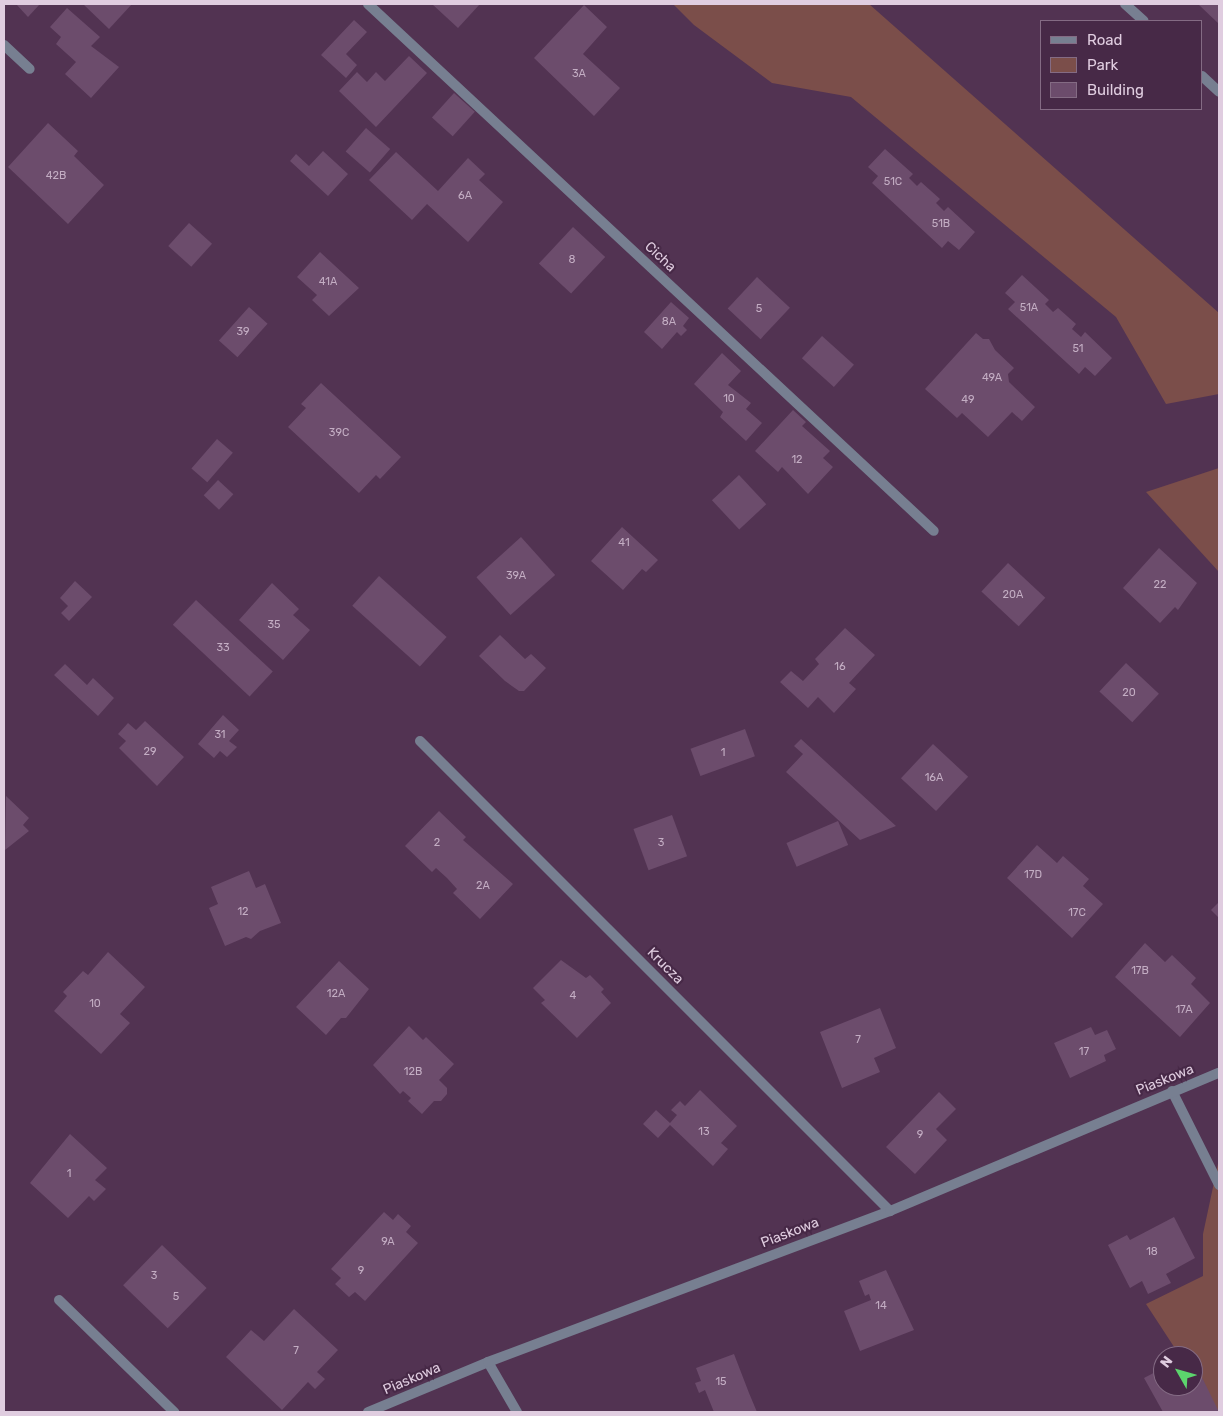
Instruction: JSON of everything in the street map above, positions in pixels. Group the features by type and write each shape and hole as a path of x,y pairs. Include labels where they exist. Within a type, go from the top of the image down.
{"street":[{"name":"Cicha","path":"368,4 934,531"},
{"path":"1125,4 1143,20"},
{"path":"4,44 30,69"},
{"path":"1203,77 1219,92"},
{"name":"Krucza","path":"420,741 890,1210"},
{"name":"Piaskowa","path":"368,1412 488,1362 890,1210 1219,1073"},
{"path":"1172,1091 1219,1185"},
{"path":"59,1300 174,1412"},
{"path":"488,1362 517,1412"}],"green space":[{"path":"673,4 869,4 1219,313 1219,394 1166,404 1116,317 851,97 772,83 694,25"},
{"path":"1219,468 1219,572 1146,492"},
{"path":"1219,1159 1219,1412 1217,1412 1203,1391 1203,1346 1173,1346 1146,1304 1203,1276 1203,1234"}],"building":[{"path":"16,4 40,4 28,17"},
{"path":"83,4 132,4 109,29"},
{"path":"432,4 480,4 458,28"},
{"path":"1219,4 1219,24 1199,5"},
{"path":"584,5 607,27 583,54 620,88 594,116 534,58"},
{"path":"67,8 100,37 91,46 119,67 91,98 65,74 76,62 56,44 61,37 50,27"},
{"path":"354,20 367,32 346,54 357,65 346,78 321,55"},
{"path":"409,56 427,73 376,127 339,91 357,72 367,82 376,72 385,81"},
{"path":"454,93 475,112 453,136 432,118"},
{"path":"48,123 78,151 74,156 104,185 68,224 8,167"},
{"path":"366,128 390,149 370,172 346,151"},
{"path":"885,149 913,174 909,178 917,186 921,182 940,199 936,203 944,211 948,207 975,232 959,250 948,241 942,248 872,183 878,176 868,167"},
{"path":"323,151 348,174 328,196 290,161 296,154 309,166"},
{"path":"396,152 438,191 468,158 485,174 479,180 503,202 468,242 427,204 412,220 369,180"},
{"path":"189,223 212,244 191,267 168,246"},
{"path":"573,227 605,257 571,294 539,264"},
{"path":"320,252 359,288 329,316 312,300 317,295 297,277"},
{"path":"1022,275 1049,300 1045,304 1053,312 1058,308 1076,324 1072,329 1081,337 1085,332 1112,358 1095,376 1085,367 1079,374 1008,309 1015,302 1005,293"},
{"path":"757,277 790,308 761,339 728,308"},
{"path":"671,302 689,318 683,326 687,330 681,336 677,332 662,349 644,332"},
{"path":"249,307 268,324 237,357 219,340"},
{"path":"976,333 983,339 989,339 995,350 1014,368 1008,374 1009,382 1035,407 1022,421 1012,412 988,437 962,413 957,418 925,389"},
{"path":"822,336 854,365 834,387 802,358"},
{"path":"722,353 741,371 728,385 751,403 746,409 762,423 746,441 720,417 723,412 694,384"},
{"path":"321,383 401,457 380,479 376,475 359,493 288,427 306,408 301,404"},
{"path":"793,410 806,422 802,426 830,451 823,458 833,467 808,494 782,467 778,472 755,451"},
{"path":"217,439 233,453 207,482 191,468"},
{"path":"739,475 766,504 739,529 712,500"},
{"path":"218,480 233,494 219,510 204,495"},
{"path":"622,527 658,560 646,572 642,569 623,590 591,561"},
{"path":"521,537 555,575 511,615 476,577"},
{"path":"1159,548 1197,583 1178,610 1175,607 1160,623 1123,588"},
{"path":"1008,563 1045,598 1019,626 981,592"},
{"path":"379,576 447,637 420,667 352,606"},
{"path":"75,581 92,597 69,621 61,613 68,606 60,598"},
{"path":"272,583 299,609 293,615 310,630 283,660 239,620"},
{"path":"196,600 273,672 250,696 173,625"},
{"path":"845,628 875,655 849,683 856,689 834,713 818,697 808,708 780,682 791,671 803,681 819,664 815,659"},
{"path":"500,635 525,659 531,654 546,668 524,691 519,691 505,681 479,656"},
{"path":"1126,663 1159,694 1132,722 1099,692"},
{"path":"65,664 87,685 93,678 114,698 98,716 54,675"},
{"path":"223,715 239,730 229,741 237,747 227,757 220,751 214,758 198,744"},
{"path":"145,721 184,757 157,786 119,748 126,741 118,734 128,723 136,730"},
{"path":"745,729 755,756 700,776 690,749"},
{"path":"801,739 896,826 860,840 786,772 803,754 794,746"},
{"path":"933,744 968,777 936,811 901,778"},
{"path":"6,796 29,818 23,825 29,831 5,850"},
{"path":"439,811 466,837 463,840 513,884 480,919 453,893 457,889 447,878 436,868 432,872 405,846"},
{"path":"672,815 687,856 649,870 633,829"},
{"path":"838,821 848,845 797,867 786,843"},
{"path":"1037,845 1057,863 1063,856 1089,879 1083,886 1103,904 1072,938 1007,878"},
{"path":"249,871 256,888 265,884 281,923 260,931 251,939 246,937 225,946 209,908 218,904 211,887"},
{"path":"1219,902 1219,918 1211,910"},
{"path":"1145,943 1165,962 1172,955 1196,978 1191,984 1210,1003 1180,1037 1115,977"},
{"path":"108,952 145,987 120,1014 130,1023 101,1054 54,1011 67,996 63,992 83,971 88,975"},
{"path":"561,960 586,978 590,975 604,989 601,992 611,1003 577,1038 541,1003 545,1000 533,988"},
{"path":"339,961 369,989 346,1018 341,1018 326,1035 296,1007"},
{"path":"880,1008 896,1048 874,1058 880,1072 842,1088 820,1032"},
{"path":"409,1026 423,1040 426,1037 454,1064 439,1080 447,1088 447,1094 441,1101 434,1101 422,1114 408,1101 411,1098 403,1091 400,1094 373,1065"},
{"path":"1091,1027 1095,1035 1107,1030 1116,1049 1104,1055 1106,1061 1070,1078 1054,1043"},
{"path":"700,1090 737,1126 721,1143 728,1149 713,1166 670,1125 658,1138 643,1124 656,1110 670,1123 677,1115 671,1110 680,1101 685,1106"},
{"path":"939,1092 956,1109 936,1129 947,1140 915,1174 886,1147"},
{"path":"70,1134 107,1168 95,1180 106,1189 94,1201 89,1196 68,1218 30,1183"},
{"path":"384,1212 393,1220 398,1214 411,1226 406,1232 418,1243 365,1301 355,1292 349,1297 335,1284 341,1278 331,1269"},
{"path":"1174,1217 1195,1258 1166,1274 1171,1283 1148,1294 1142,1281 1130,1288 1108,1245 1127,1235 1130,1240"},
{"path":"162,1245 207,1288 168,1328 123,1285"},
{"path":"886,1270 914,1330 860,1351 844,1311 871,1300 869,1294 865,1296 859,1281"},
{"path":"294,1309 338,1350 317,1372 325,1379 315,1389 308,1382 282,1410 226,1357 251,1330 264,1341"},
{"path":"734,1354 757,1412 714,1412 705,1390 699,1393 695,1383 701,1381 696,1368"},
{"path":"1153,1373 1153,1394 1144,1378"},
{"path":"1203,1379 1219,1412 1163,1412 1154,1396 1203,1396"}]}
